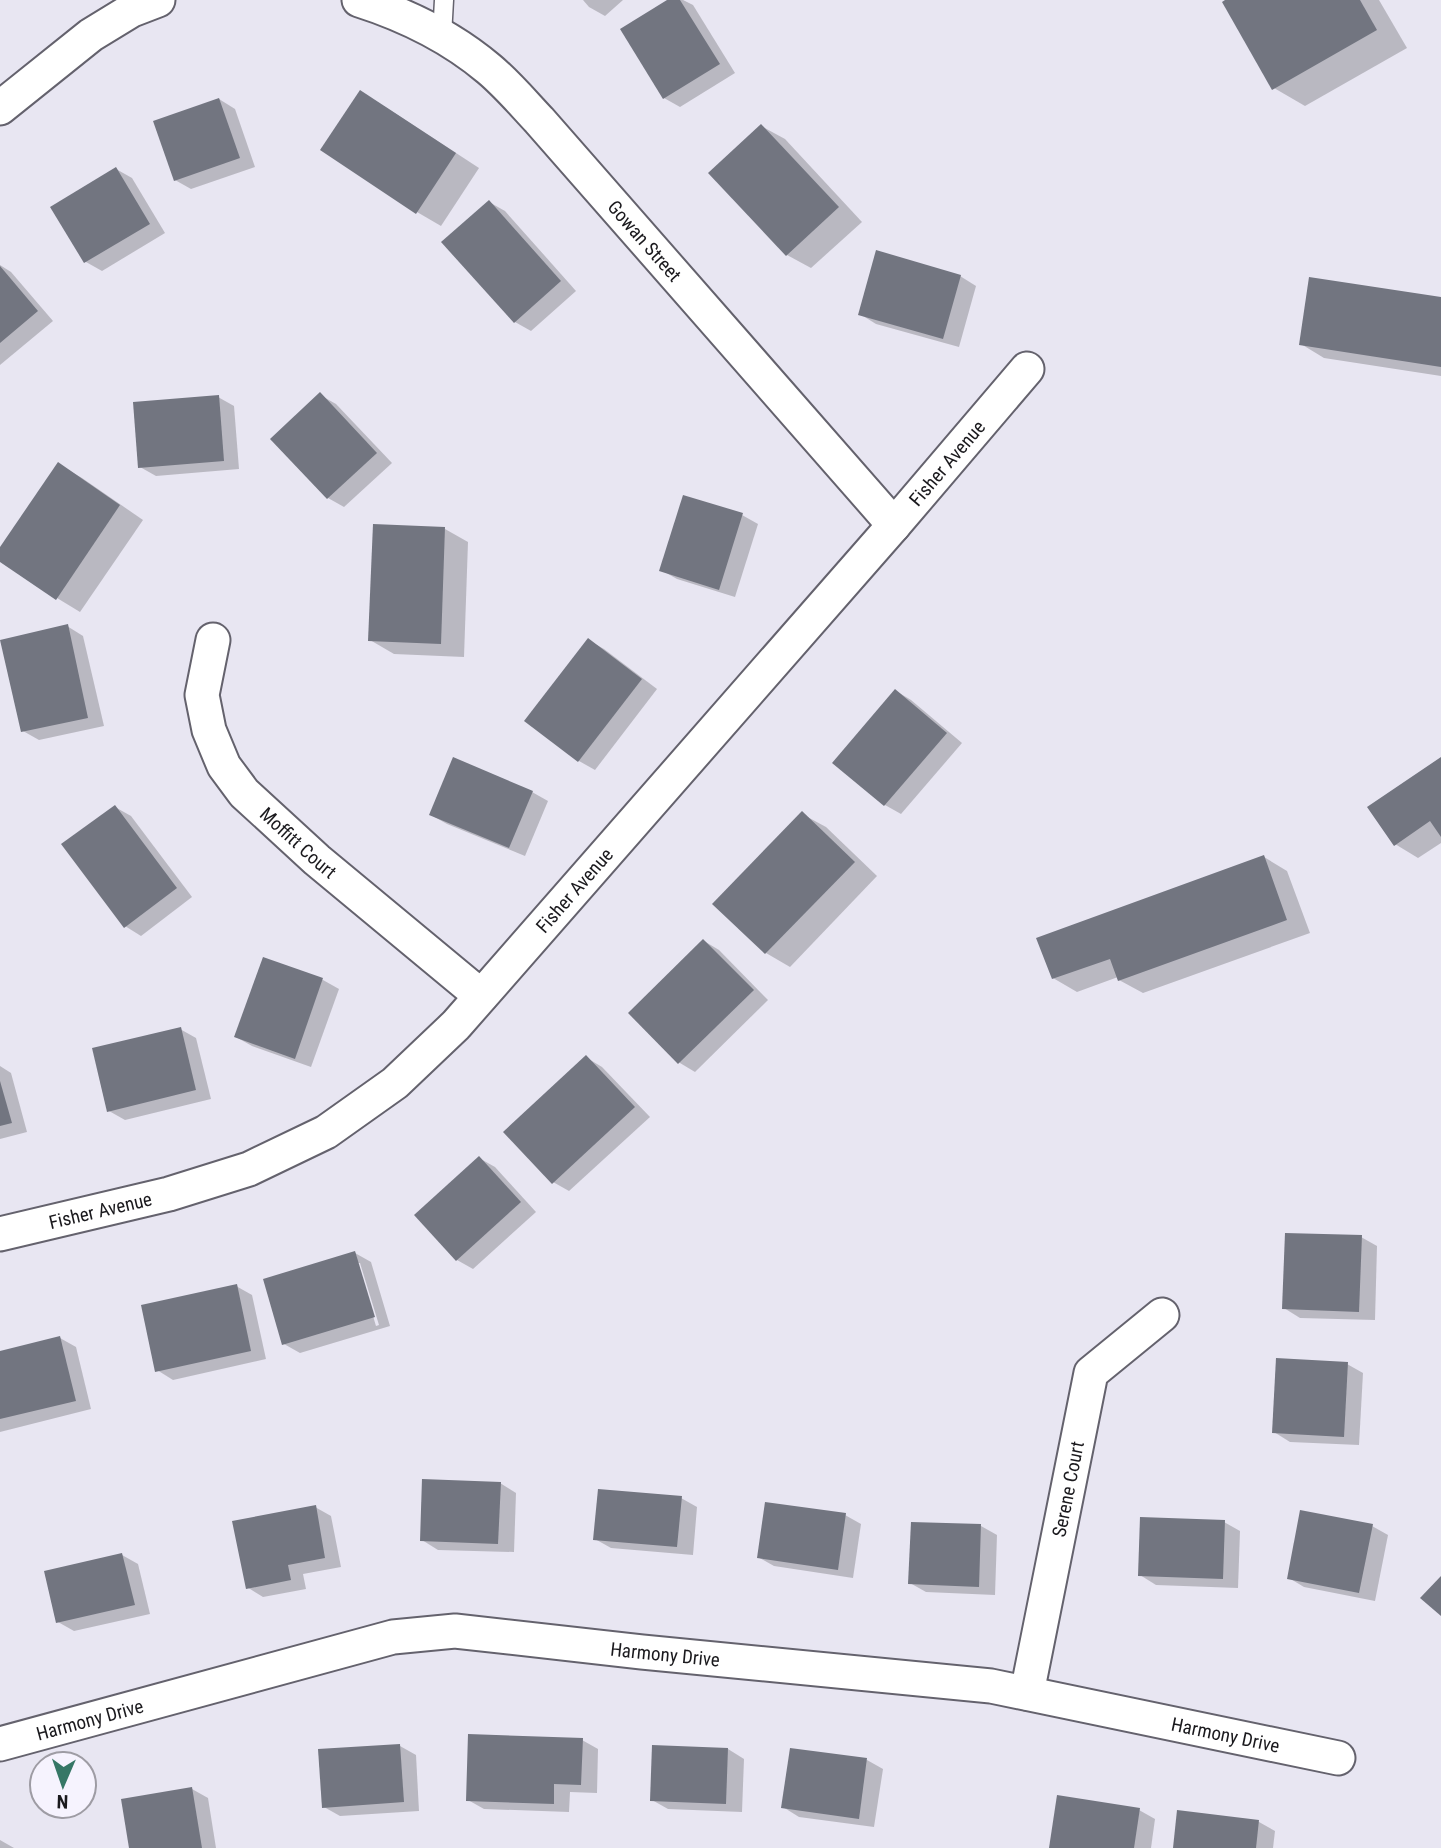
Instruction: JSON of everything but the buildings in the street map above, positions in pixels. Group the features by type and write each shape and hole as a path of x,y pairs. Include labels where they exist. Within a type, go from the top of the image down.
{"street":[{"path":"0,108 91,36 132,10 158,0"},
{"name":"Gowan Street","path":"359,0 389,10 442,36 489,69 539,120 894,525"},
{"name":"Fisher Avenue","path":"0,1234 169,1194 249,1169 326,1132 395,1083 456,1025 894,525 1027,369"},
{"name":"Moffitt Court","path":"213,640 202,695 209,730 224,766 244,793 317,860 481,996"},
{"name":"Serene Court","path":"1027,1693 1091,1373 1162,1315"},
{"name":"Harmony Drive","path":"0,1744 393,1637 455,1631 656,1654 991,1686 1338,1758"}],"lane":[{"path":"91,36 124,0"},
{"path":"442,36 444,0"}]}
